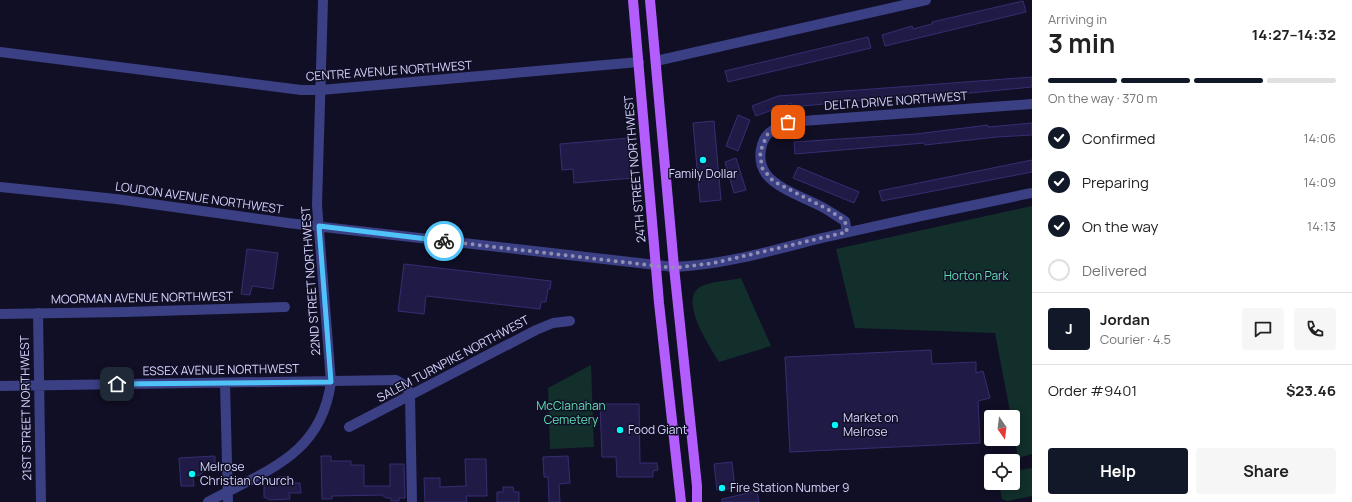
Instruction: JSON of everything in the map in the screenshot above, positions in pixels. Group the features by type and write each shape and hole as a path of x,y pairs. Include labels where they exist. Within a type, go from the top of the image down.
{"main road":[{"name":"24TH STREET NORTHWEST","path":"633,0 656,267 681,502"},
{"path":"650,0 674,268 697,486 700,502"},
{"path":"671,502 676,492 678,480"},
{"path":"697,486 697,502"}],"street":[{"name":"22ND STREET NORTHWEST","path":"228,491 274,466 302,447 315,430 324,413 329,398 331,382 318,197 323,0"},
{"path":"656,61 926,0"},
{"name":"CENTRE AVENUE NORTHWEST","path":"0,52 301,90 321,90 639,62"},
{"name":"DELTA DRIVE NORTHWEST","path":"847,232 845,221 829,210 779,185 767,175 762,168 760,152 767,135 774,128 788,122 1032,104"},
{"name":"LOUDON AVENUE NORTHWEST","path":"0,188 116,200 656,267"},
{"path":"656,267 674,268 707,264 847,232 1032,193"},
{"name":"MOORMAN AVENUE NORTHWEST","path":"0,314 284,307"},
{"name":"21ST STREET NORTHWEST","path":"38,313 41,502"},
{"name":"SALEM TURNPIKE NORTHWEST","path":"349,427 536,330 553,323 570,321"},
{"name":"ESSEX AVENUE NORTHWEST","path":"0,386 396,380 406,386 410,396"},
{"path":"225,383 228,502"},
{"path":"410,396 412,502"},
{"path":"208,502 228,491"}],"green space":[{"name":"Horton Park","path":"1032,206 1032,454 1020,457 1020,454 1017,454 1016,446 1020,446 1020,410 1010,410 995,333 855,328 836,249"},
{"path":"741,278 771,346 719,362 703,335 694,312 693,301 695,292 702,286 711,283"},
{"name":"McClanahan Cemetery","path":"591,365 594,447 550,449 548,388"},
{"path":"1032,468 1032,496 1007,501 1002,499 1000,490 1020,490 1020,470"}],"building":[{"path":"1023,1 1026,12 885,46 882,35 912,26 913,29 932,24 932,22"},
{"path":"868,37 871,48 728,82 725,71"},
{"path":"1032,77 1032,87 919,98 919,95 792,107 791,103 756,116 752,106 778,96"},
{"path":"738,115 750,120 738,151 726,146"},
{"path":"714,121 721,200 700,202 693,123"},
{"path":"1032,123 1032,135 997,137 925,145 924,143 795,154 794,142 916,134 988,125 988,127"},
{"path":"629,138 633,178 574,183 573,169 562,170 560,144"},
{"path":"736,158 746,190 734,193 725,162"},
{"path":"1032,160 1032,172 882,201 879,191"},
{"path":"798,167 859,192 854,203 793,178"},
{"path":"247,249 278,253 273,289 252,286 250,295 241,294"},
{"path":"404,264 551,281 550,289 548,289 546,302 541,302 540,309 426,296 424,314 398,311"},
{"path":"931,350 932,364 976,362 976,373 983,371 990,398 978,401 980,443 790,452 785,357"},
{"name":"Food Giant","path":"600,404 639,404 640,463 657,463 658,470 653,471 653,477 617,477 616,457 602,457"},
{"path":"215,456 215,469 205,470 200,475 193,476 194,486 181,486 179,458"},
{"path":"321,456 331,456 331,461 351,461 351,465 364,465 364,486 390,486 390,464 404,464 405,498 399,498 399,501 391,501 391,498 386,498 382,495 332,496 332,499 322,499"},
{"path":"568,456 570,483 559,484 560,502 549,502 548,477 544,477 543,457"},
{"path":"465,459 486,459 487,496 466,496 467,502 425,502 424,478 440,478 440,487 466,486"},
{"path":"732,462 735,488 717,490 714,464"},
{"path":"278,477 289,477 289,483 300,483 301,493 289,493 290,499 270,500 264,497 264,486"},
{"path":"503,487 513,487 514,492 519,492 519,502 497,502 497,492 503,492"},
{"path":"757,491 759,502 722,502 722,499"}],"way so far":[{"path":"444,241 674,268 693,267 714,263 847,232 845,221 829,210 779,185 767,175 762,168 760,152 767,135 774,128 788,122"}],"place":[{"name":"Family Dollar","path":"703,160"},
{"name":"Market on Melrose","path":"835,425"},
{"name":"Food Giant","path":"620,430"},
{"name":"Melrose Christian Church","path":"192,474"},
{"name":"Fire Station Number 9","path":"722,488"}],"route":[{"path":"117,384 331,382 319,226 444,241"}]}
